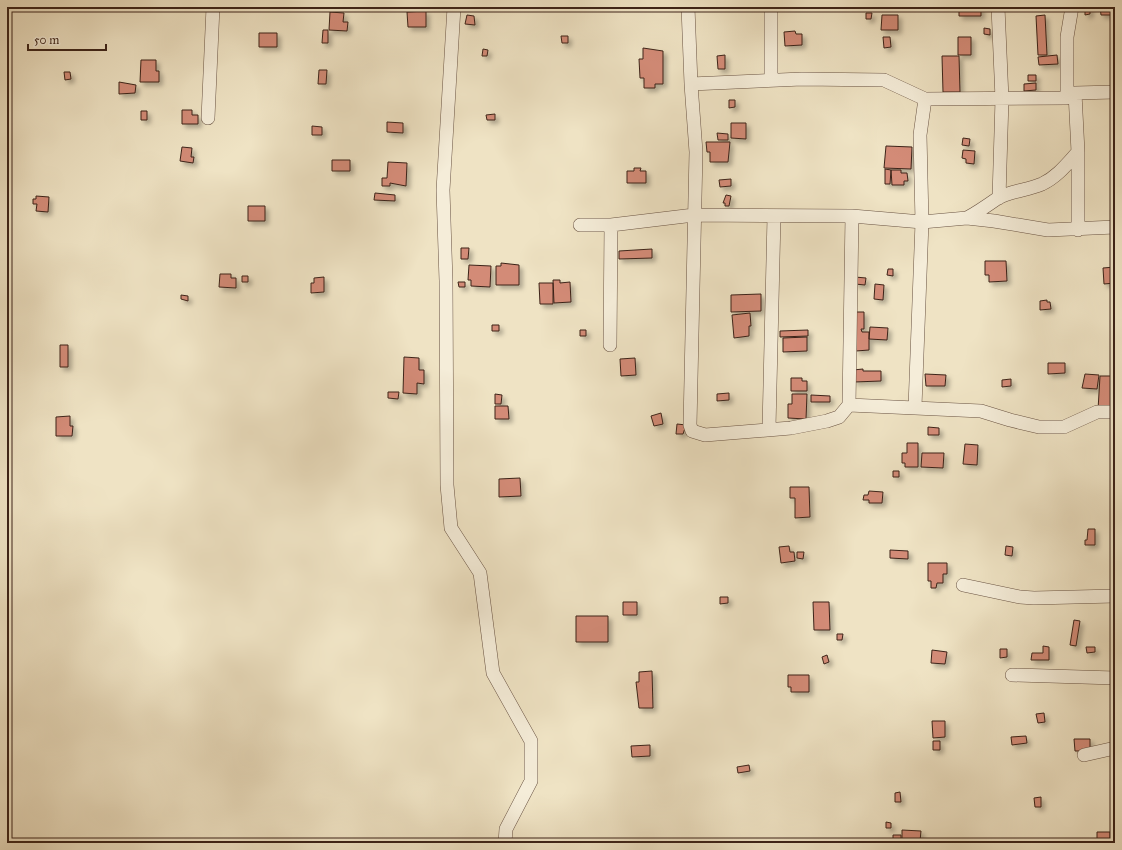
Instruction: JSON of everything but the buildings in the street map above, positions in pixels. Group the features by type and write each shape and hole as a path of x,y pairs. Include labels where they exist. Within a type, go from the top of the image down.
{"street":[{"path":"208,118 213,7"},
{"path":"454,7 443,190 446,281 447,485 451,528 480,573 493,673 532,741 531,781 506,829 505,843"},
{"path":"688,7 691,84 696,152 690,425 692,432 705,435 769,428 791,428 827,421 839,417 849,405 852,216"},
{"path":"771,7 771,80"},
{"path":"998,7 1002,99 999,198"},
{"path":"1072,7 1067,37 1071,95 1078,152 1078,230"},
{"path":"691,84 771,80 884,80 925,99 1002,99 1115,92"},
{"path":"915,407 922,222 920,135 925,99"},
{"path":"967,218 985,209 999,198 1046,181 1061,171 1078,152"},
{"path":"580,225 611,224 694,215 774,217 852,216 922,222 967,218 1048,230 1078,230 1115,227"},
{"path":"769,428 774,217"},
{"path":"610,345 611,224"},
{"path":"849,405 981,411 1010,420 1039,426 1064,426 1097,412 1115,412"},
{"path":"963,586 1020,597 1034,598 1115,596"},
{"path":"1012,675 1115,678"},
{"path":"1084,755 1115,748"}]}
